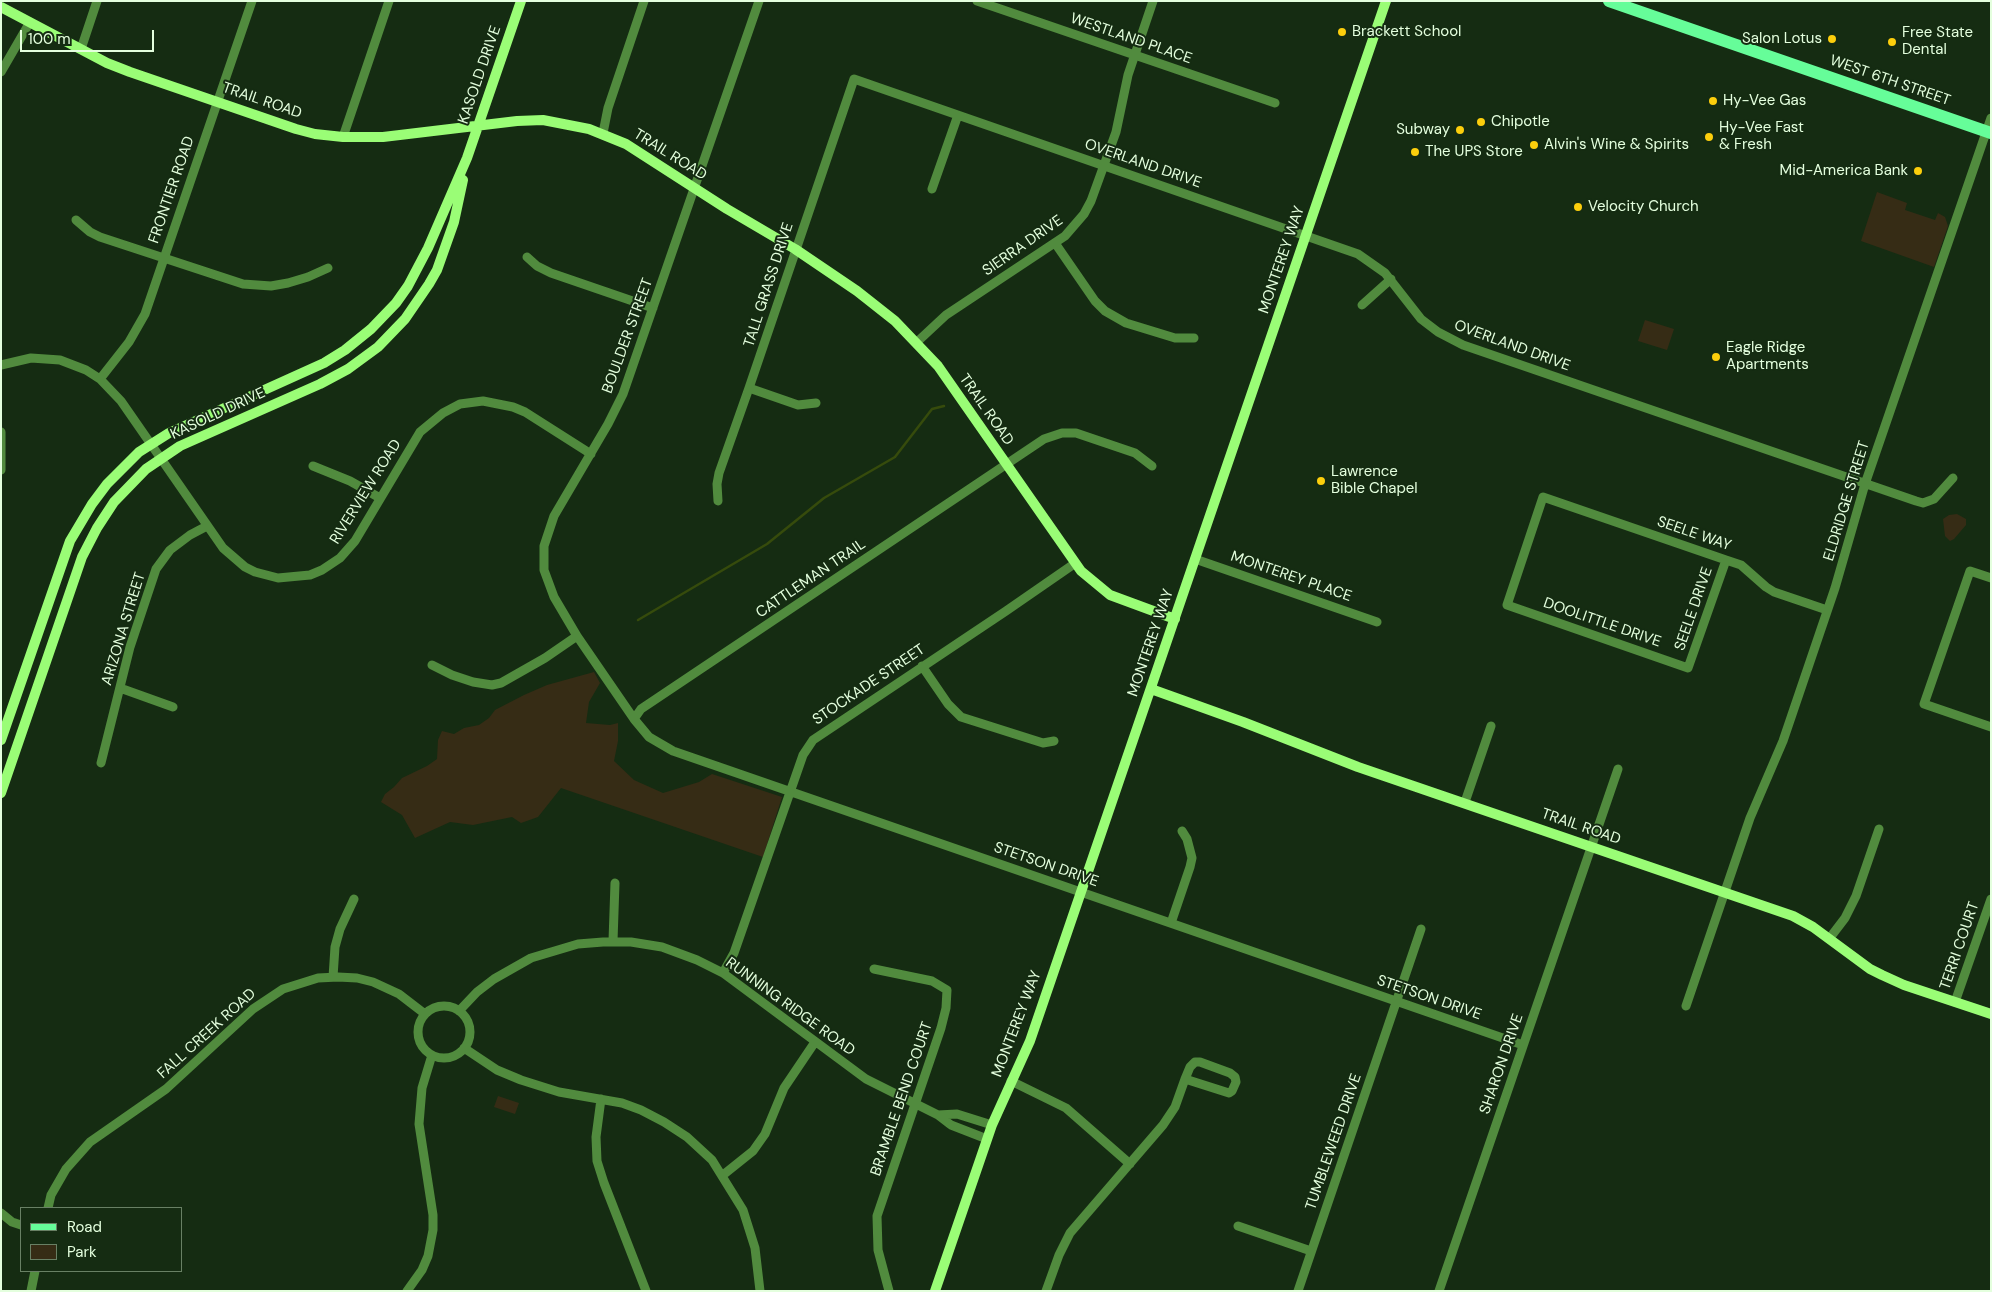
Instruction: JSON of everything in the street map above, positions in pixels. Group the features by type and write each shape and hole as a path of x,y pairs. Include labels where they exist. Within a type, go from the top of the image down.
{"main road":[{"name":"WEST 6TH STREET","path":"1609,1 1988,132"}],"street":[{"path":"81,49 97,1"},
{"name":"FRONTIER ROAD","path":"100,379 138,328 145,314 252,1"},
{"path":"343,137 389,1"},
{"name":"KASOLD DRIVE","path":"1,740 70,541 92,504 107,484 125,465 151,444 189,422 324,362 345,350 371,329 396,303 408,286 428,248 467,158 521,1"},
{"path":"603,134 608,108 644,1"},
{"name":"BOULDER STREET","path":"595,662 577,636 548,584 543,556 546,538 554,516 591,454 623,394 759,1"},
{"name":"WESTLAND PLACE","path":"977,1 1275,103"},
{"name":"SIERRA DRIVE","path":"917,342 946,315 1055,243 1076,226 1091,201 1116,132 1128,75 1153,1"},
{"name":"MONTEREY WAY","path":"936,1291 992,1125 1030,1041 1386,1"},
{"name":"TRAIL ROAD","path":"1,7 81,49 130,72 296,129 343,137 383,137 543,120 566,123 603,134 626,144 795,249 865,297 895,321 938,366 1074,564 1090,581 1110,595 1175,619"},
{"path":"1,72 30,22"},
{"name":"OVERLAND DRIVE","path":"854,79 1358,254 1379,268 1391,279 1421,318 1438,332 1456,341 1923,503 1934,499 1953,478"},
{"name":"TALL GRASS DRIVE","path":"718,501 717,484 719,473 854,79"},
{"path":"932,189 958,115"},
{"name":"ELDRIDGE STREET","path":"1686,1006 1750,818 1773,768 1827,610 1865,484 1988,132 1991,118"},
{"name":"KASOLD DRIVE","path":"1,793 89,542 114,502 135,479 161,458 180,446 341,373 363,359 394,332 429,284 443,256 454,222 467,158"},
{"path":"76,220 90,232 100,237 230,281 258,285 288,283 308,278 328,268"},
{"path":"1055,243 1095,301 1105,311 1126,323 1175,338 1194,338"},
{"path":"527,257 551,273 653,308"},
{"path":"1362,305 1391,279"},
{"name":"RIVERVIEW ROAD","path":"1,365 30,358 60,360 86,370 100,379 121,401 223,548 245,567 268,576 299,577 322,570 340,558 355,541 420,432 443,413 463,403 483,401 513,407 525,412 591,454"},
{"path":"749,388 798,405 816,403"},
{"path":"1,432 1,470"},
{"name":"CATTLEMAN TRAIL","path":"634,719 641,709 648,704 1044,439 1062,433 1071,433 1135,453 1152,466"},
{"path":"313,466 350,480 380,498"},
{"name":"SEELE WAY","path":"1507,605 1543,497 1741,565 1774,592 1827,610"},
{"name":"ARIZONA STREET","path":"101,764 130,647 156,569 170,550 190,535 207,526"},
{"name":"MONTEREY PLACE","path":"1195,559 1377,622"},
{"name":"SEELE DRIVE","path":"1688,668 1726,560"},
{"name":"STOCKADE STREET","path":"723,973 734,953 802,755 813,740 1074,564"},
{"path":"1991,578 1970,571 1924,704 1991,727"},
{"name":"DOOLITTLE DRIVE","path":"1507,605 1688,668"},
{"path":"432,665 452,675 473,682 492,685 501,683 522,672 577,636"},
{"name":"STETSON DRIVE","path":"595,662 634,719 649,737 673,751 1523,1045"},
{"path":"922,666 948,704 961,717 1043,743 1054,741"},
{"path":"120,688 173,707"},
{"name":"TRAIL ROAD","path":"1151,689 1243,722 1358,767 1465,802 1792,916 1813,927 1882,975 1991,1014"},
{"path":"1465,802 1491,726"},
{"name":"SHARON DRIVE","path":"1440,1291 1523,1045 1593,847 1618,769"},
{"path":"1829,939 1850,909 1879,829"},
{"path":"1171,923 1192,858 1187,839 1182,832"},
{"path":"613,941 615,883"},
{"path":"333,977 335,947 340,929 354,899"},
{"name":"TERRI COURT","path":"1955,1002 1991,899"},
{"name":"TUMBLEWEED DRIVE","path":"1298,1291 1421,929"},
{"name":"RUNNING RIDGE ROAD","path":"459,1012 477,992 494,979 531,958 578,944 613,941 662,947 697,960 723,973 866,1079 916,1106 938,1115 951,1125 987,1139"},
{"name":"BRAMBLE BEND COURT","path":"874,968 932,981 947,990 942,1028 877,1216 878,1250 889,1291"},
{"name":"FALL CREEK ROAD","path":"48,1207 51,1195 58,1182 77,1155 90,1142 166,1089 253,1009 283,989 301,982 333,977 356,978 385,987 399,994 425,1014"},
{"path":"446,1006 459,1012 465,1017 469,1025 470,1033 464,1048 449,1058 440,1058 432,1055 420,1044 418,1036 420,1020 431,1009 446,1006"},
{"path":"722,1175 753,1151 765,1134 784,1088 815,1042"},
{"path":"464,1048 497,1070 521,1080 559,1092 601,1099 642,1110 687,1137 712,1160 743,1210 756,1248 760,1291"},
{"path":"407,1291 422,1270 428,1256 433,1230 433,1215 419,1124 422,1088 432,1055"},
{"path":"1046,1291 1059,1255 1070,1233 1167,1119 1175,1107 1185,1079 1190,1066 1195,1062 1200,1062 1230,1073 1235,1077 1236,1082 1232,1091 1228,1093 1185,1079"},
{"path":"1011,1081 1066,1108 1130,1164"},
{"path":"601,1099 596,1137 597,1161 646,1291"},
{"name":"RUNNING RIDGE ROAD","path":"938,1115 956,1114 992,1125"},
{"path":"2,1216 20,1225"},
{"path":"1238,1226 1311,1251"},
{"path":"31,1291 35,1272"}],"green space":[{"path":"1877,192 1907,203 1905,210 1935,220 1938,213 1945,217 1948,226 1934,267 1861,241"},
{"path":"1645,320 1674,329 1667,350 1638,341"},
{"path":"1957,514 1966,519 1966,525 1950,541 1945,536 1943,519 1949,515"},
{"path":"594,672 600,683 589,702 586,723 610,725 618,723 618,741 614,761 634,780 663,793 699,782 712,774 782,797 763,857 561,788 538,817 521,823 512,817 473,825 450,822 415,838 402,815 381,802 385,794 402,778 437,759 438,740 442,731 454,734 464,728 479,725 489,718 495,710 524,695 547,685"},
{"path":"498,1096 519,1103 515,1114 494,1107"}],"waterway":[{"path":"638,620 767,544 824,498 895,457 932,409 944,406"}],"place":[{"name":"Brackett School","path":"1342,32"},
{"name":"Salon Lotus","path":"1832,39"},
{"name":"Free State Dental","path":"1892,42"},
{"name":"Hy-Vee Gas","path":"1713,101"},
{"name":"Chipotle","path":"1481,122"},
{"name":"Subway","path":"1460,130"},
{"name":"Hy-Vee Fast & Fresh","path":"1709,137"},
{"name":"Alvin's Wine & Spirits","path":"1534,145"},
{"name":"The UPS Store","path":"1415,152"},
{"name":"Mid-America Bank","path":"1918,171"},
{"name":"Velocity Church","path":"1578,207"},
{"name":"Eagle Ridge Apartments","path":"1716,357"},
{"name":"Lawrence Bible Chapel","path":"1321,481"}]}
